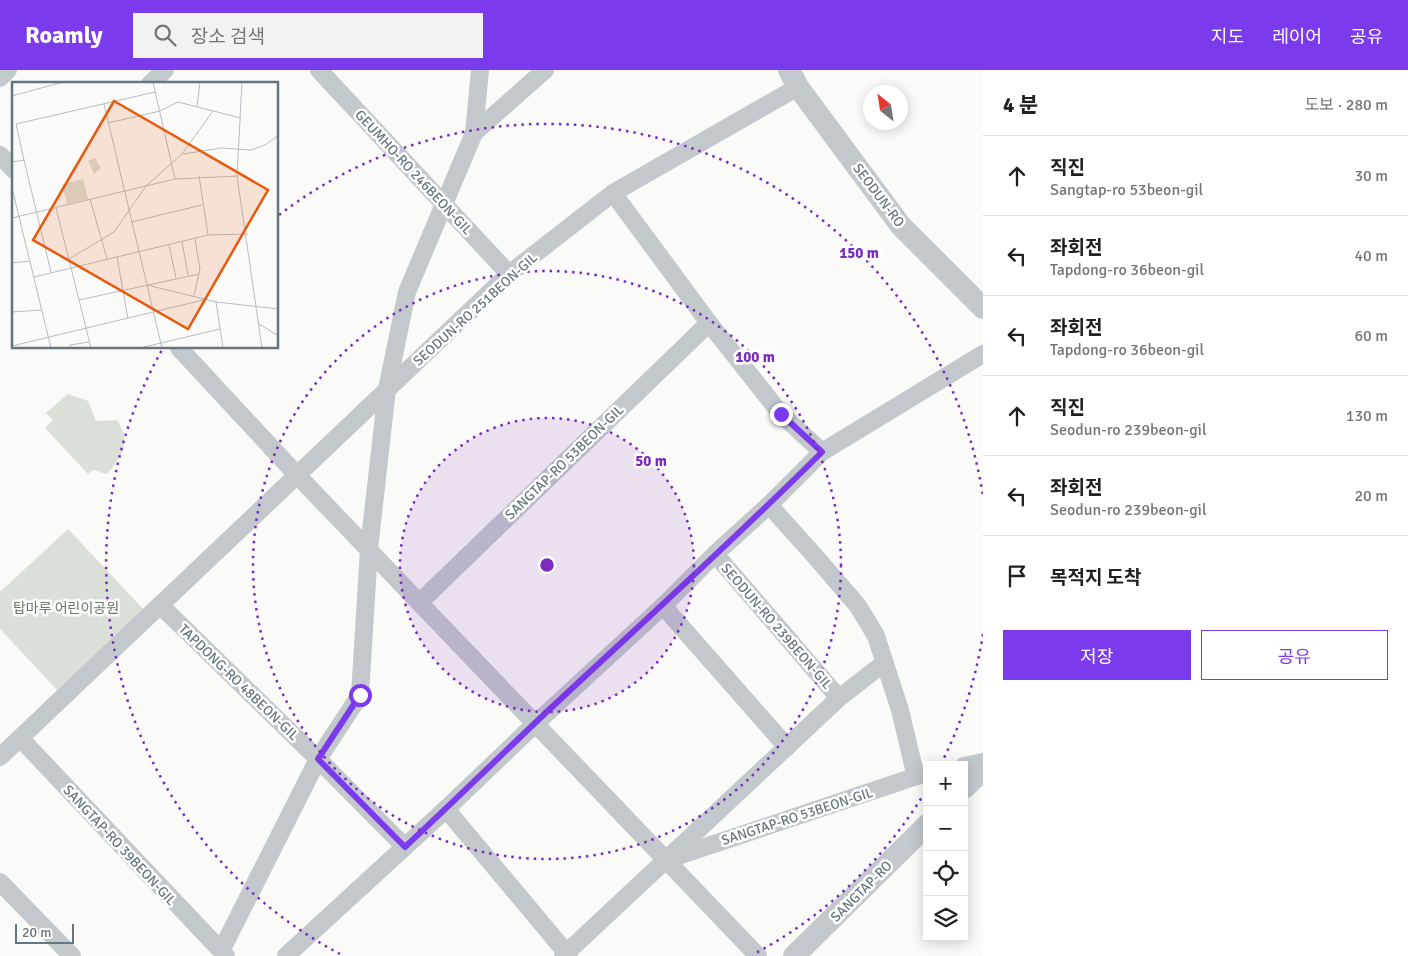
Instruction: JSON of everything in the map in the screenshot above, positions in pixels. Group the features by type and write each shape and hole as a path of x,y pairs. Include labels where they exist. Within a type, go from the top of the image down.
{"street":[{"path":"0,78 8,70"},
{"path":"152,82 165,70"},
{"name":"GEUMHO-RO 246BEON-GIL","path":"320,70 509,274"},
{"path":"474,133 480,70"},
{"path":"474,133 546,70"},
{"name":"SEODUN-RO 251BEON-GIL","path":"297,475 509,274 613,193 793,78"},
{"name":"SEODUN-RO","path":"793,78 901,226 983,308"},
{"name":"SEODUN-RO 251BEON-GIL","path":"387,390 407,292 474,133"},
{"path":"0,155 12,168"},
{"path":"613,193 708,323 781,414 822,452"},
{"name":"SANGTAP-RO 53BEON-GIL","path":"420,602 708,323"},
{"path":"180,349 297,475 758,956"},
{"name":"SEODUN-RO 239BEON-GIL","path":"286,956 663,606 822,452 983,354"},
{"path":"318,759 360,695 369,549 387,390"},
{"path":"0,757 297,475"},
{"path":"769,505 863,614 876,636 900,710 915,773 922,775"},
{"name":"SEODUN-RO 239BEON-GIL","path":"715,554 839,698"},
{"name":"TAPDONG-RO 48BEON-GIL","path":"160,605 405,847"},
{"path":"663,606 787,747"},
{"name":"SANGTAP-RO 53BEON-GIL","path":"566,955 839,698 884,663"},
{"name":"SANGTAP-RO 39BEON-GIL","path":"20,738 223,954 318,759"},
{"path":"968,765 983,762"},
{"path":"968,784 983,770"},
{"name":"SANGTAP-RO 53BEON-GIL","path":"667,860 922,775"},
{"path":"446,809 566,955"},
{"name":"SANGTAP-RO","path":"794,956 923,829"},
{"path":"0,882 72,956"}],"green space":[{"path":"68,394 88,401 96,421 117,420 121,428 124,442 121,455 107,474 93,470 88,474 45,428 53,420 46,413"},
{"name":"탑마루 어린이공원","path":"68,529 145,611 59,692 0,629 0,592"}],"route":[{"path":"360,695 318,759 405,847 663,606 822,452 781,414"}]}
